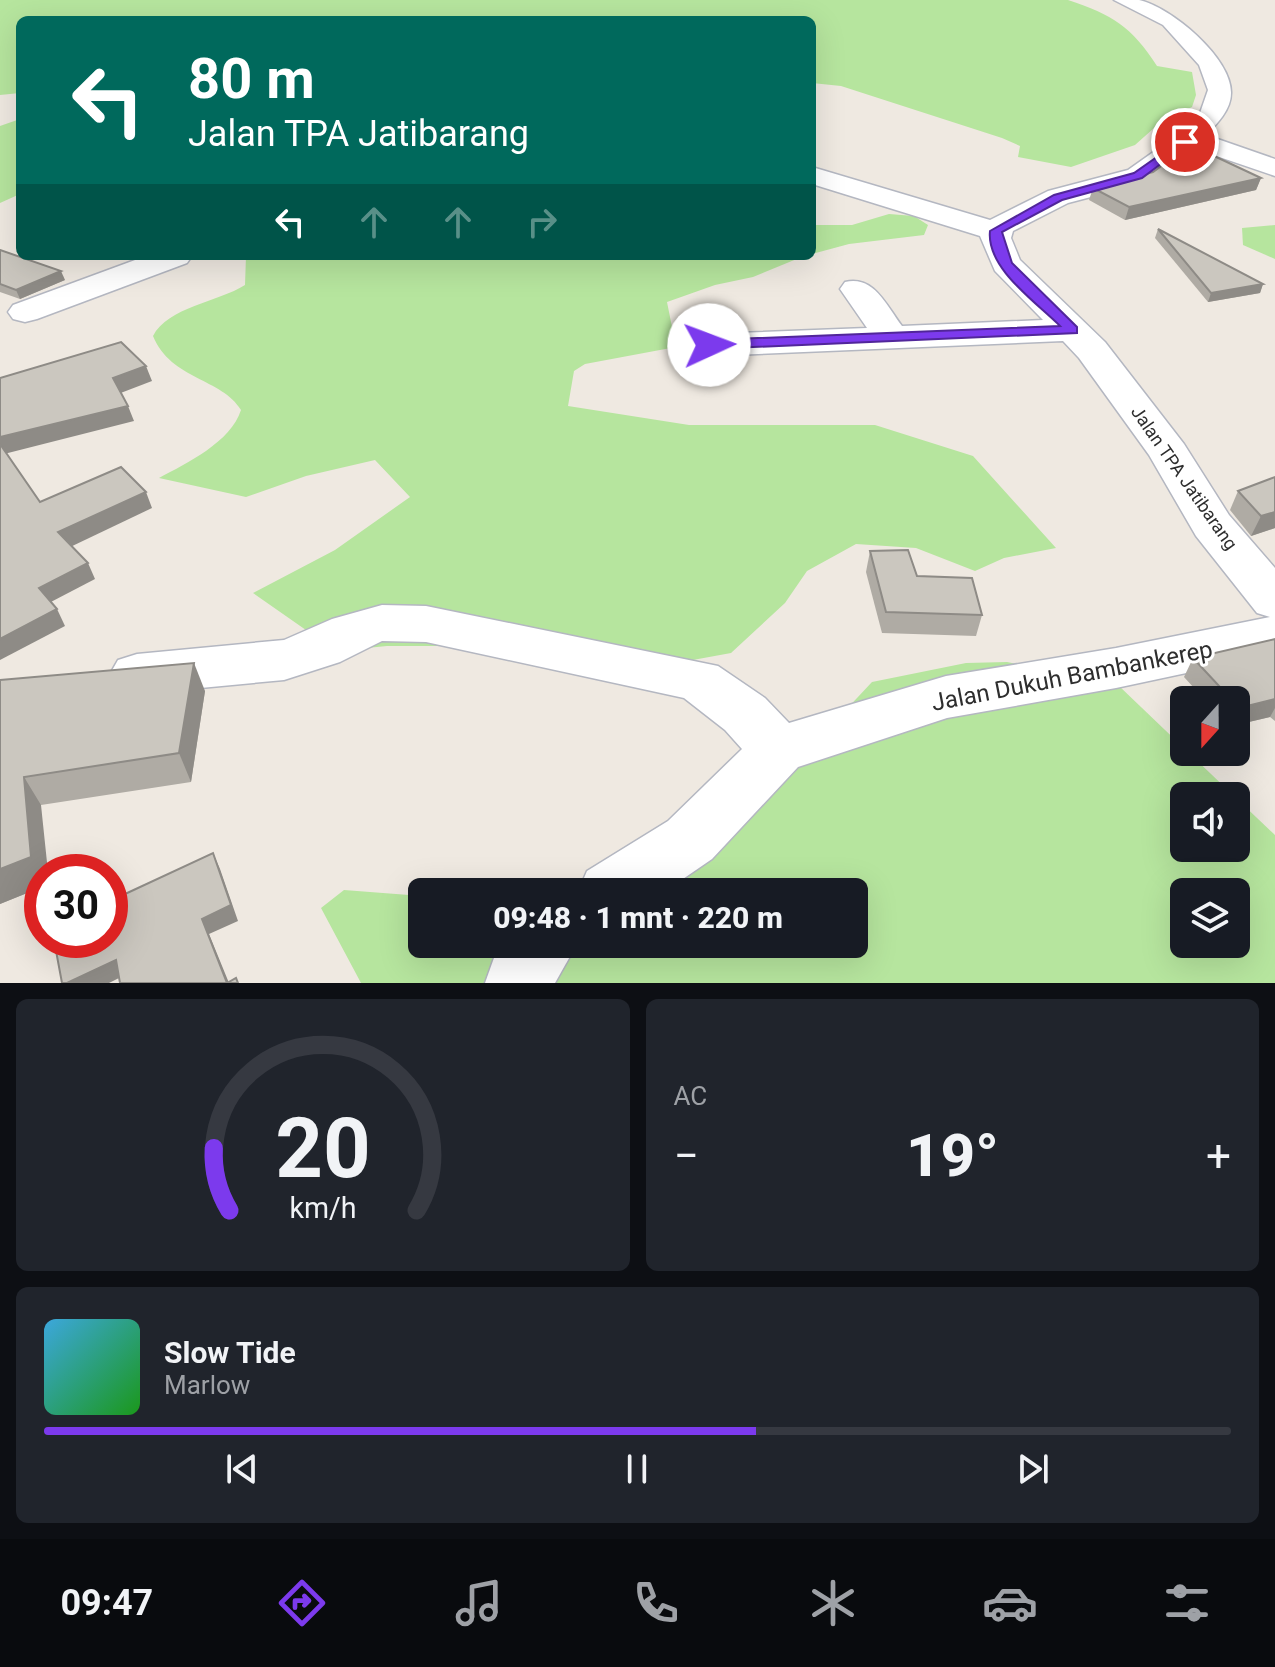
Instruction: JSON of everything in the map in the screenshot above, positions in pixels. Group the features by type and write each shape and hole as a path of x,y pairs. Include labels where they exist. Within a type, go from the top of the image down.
{"street":[{"path":"816,176 996,231 1058,197 1138,176 1189,138 1210,117 1218,103 1220,90 1209,63 1170,21 1123,0"},
{"path":"1189,138 1275,168"},
{"name":"Jalan TPA Jatibarang","path":"996,231 995,238 1006,264 1092,350 1169,453 1212,525 1275,601"},
{"path":"25,312 165,260"},
{"path":"857,289 893,339"},
{"path":"709,345 1072,330"},
{"path":"88,678 284,660 322,648 350,632 382,623 426,624 699,681 745,714 778,750"},
{"name":"Jalan Dukuh Bambankerep","path":"632,878 690,840 778,750 946,697 1116,668 1275,635"},
{"path":"520,983 525,962 529,958"}],"green space":[{"path":"0,0 1068,0 1120,24 1157,66 1192,72 1196,95 1192,107 1163,120 1135,145 1071,167 1018,157 1020,146 1002,138 841,86 816,83 816,16 16,16 16,93 0,95"},
{"path":"16,120 16,196 0,203 0,126"},
{"path":"889,214 914,216 928,225 924,235 849,244 816,253 816,225 852,225"},
{"path":"1275,225 1275,259 1243,245 1242,228"},
{"path":"246,260 794,260 753,277 715,285 667,302 676,347 585,364 574,371 568,406 689,425 875,425 973,456 1056,548 1004,558 975,571 916,548 856,544 807,571 785,603 731,653 660,666 451,646 387,646 336,651 253,593 335,550 410,497 375,460 306,476 246,497 159,478 218,442 241,410 222,391 172,362 153,336 170,318 245,285"},
{"path":"1007,662 1118,685 1170,735 1170,766 1203,766 1219,782 1170,782 1170,862 1250,862 1250,811 1275,835 1275,983 361,983 321,908 344,890 408,895 408,958 868,958 868,878 672,878 692,874 872,682 966,663"}],"building":[{"path":"1212,155 1261,178 1129,207 1093,188 1153,172 1164,164"},
{"path":"1158,229 1263,284 1211,293"},
{"path":"0,250 16,256 16,260 29,260 61,271 16,290 0,284"},
{"path":"121,342 146,366 113,378 128,406 0,437 0,378"},
{"path":"0,444 40,502 121,467 146,492 58,532 88,563 39,588 57,609 0,639"},
{"path":"1275,477 1275,512 1261,516 1238,491"},
{"path":"908,550 917,576 972,578 982,615 886,612 870,551"},
{"path":"1275,639 1275,699 1250,705 1250,686 1219,686 1193,658"},
{"path":"194,663 179,753 24,777 31,854 24,854 24,860 0,869 0,680"},
{"path":"213,853 231,905 202,919 227,983 120,983 116,960 62,983 57,958 128,958 128,893"}],"route":[{"path":"709,345 1072,330 1006,264 995,238 996,231 1058,197 1138,176 1185,142"}]}
